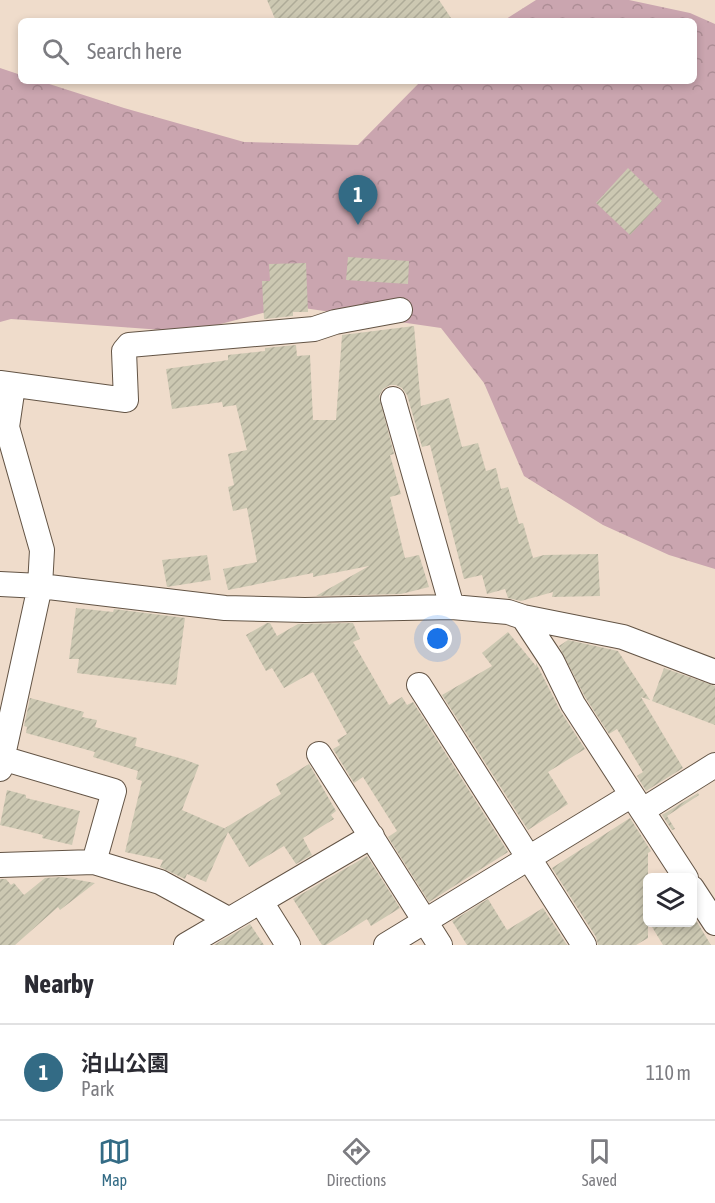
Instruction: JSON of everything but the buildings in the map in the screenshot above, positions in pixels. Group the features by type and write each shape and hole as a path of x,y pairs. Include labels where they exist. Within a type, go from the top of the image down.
{"street":[{"path":"94,862 114,791 1,764 40,586 42,550 7,427 7,385 126,400 124,351 129,345 314,329 335,322 400,310"},
{"path":"393,399 452,607"},
{"path":"0,584 40,586 225,608 317,610 452,607 508,612 622,637 715,672"},
{"path":"524,617 552,661 573,704 683,873"},
{"path":"419,685 584,945"},
{"path":"319,754 440,945"},
{"path":"386,945 529,858 715,765"},
{"path":"186,945 372,836"},
{"path":"0,865 94,862 160,882 228,919"},
{"path":"697,894 715,923"},
{"path":"261,902 288,945"}],"green space":[{"path":"536,0 629,0 690,13 715,24 715,569 669,555 603,525 524,476 484,383 441,328 290,306 190,332 11,319 0,322 0,68 18,74 18,84 49,84 244,142 358,145 418,84 697,84 697,18 508,18"}],"place":[{"name":"泊山公園","path":"358,225"}]}
